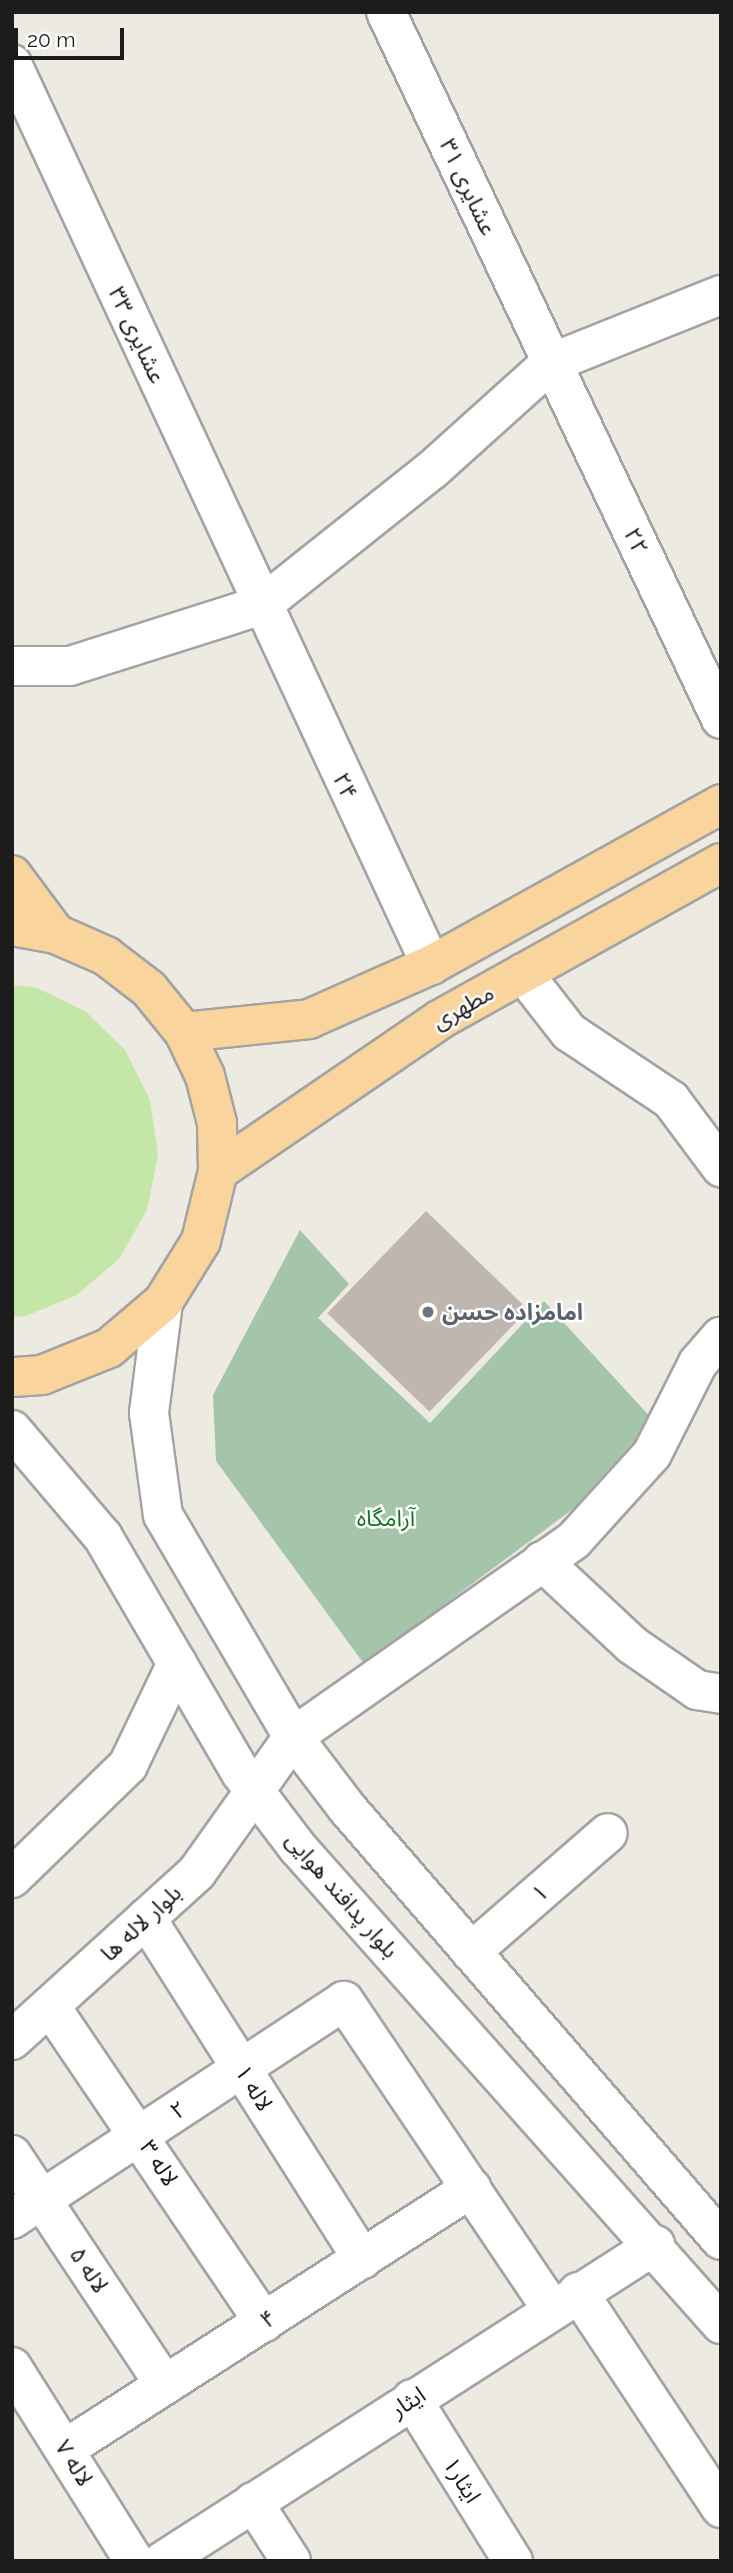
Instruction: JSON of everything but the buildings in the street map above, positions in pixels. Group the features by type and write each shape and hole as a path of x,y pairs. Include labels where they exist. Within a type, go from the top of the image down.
{"main road":[{"path":"184,1032 309,1018 431,965 721,804"},
{"name":"مطهری","path":"218,1171 439,1020 721,863"},
{"path":"12,875 56,934"},
{"path":"12,926 56,934 117,964 149,989 184,1032 205,1076 217,1123 218,1171 201,1241 163,1302 109,1348 42,1375 12,1377"}],"street":[{"name":"عشایری ۳۱","path":"386,12 551,363"},
{"name":"عشایری ۳۳","path":"12,64 262,605"},
{"path":"12,666 70,666 262,605 432,470 551,363 721,295"},
{"name":"۲۲","path":"551,363 721,719"},
{"name":"۲۴","path":"262,605 431,965"},
{"path":"523,973 569,1032 671,1100 721,1167"},
{"path":"163,1302 149,1413 163,1515 293,1737 471,1952 714,2221"},
{"path":"293,1737 574,1540 652,1454 713,1362"},
{"name":"بلوار پدافند هوایی","path":"20,1452 103,1537 255,1792 298,1848 655,2245 721,2324"},
{"path":"542,1561 632,1645 697,1690 721,1694"},
{"path":"12,1878 128,1765 177,1663"},
{"name":"بلوار لاله ها","path":"12,2040 197,1872 293,1737"},
{"name":"۱","path":"471,1952 608,1833"},
{"name":"لاله ۱","path":"146,1918 362,2259"},
{"name":"۲","path":"27,2209 344,2001 471,2188"},
{"name":"لاله ۳","path":"50,2006 140,2135 264,2322"},
{"name":"لاله ۵","path":"12,2155 27,2209 165,2385"},
{"path":"471,2188 565,2300 721,2508"},
{"name":"۴","path":"65,2449 471,2188"},
{"name":"ایثار","path":"163,2561 565,2300 655,2245"},
{"name":"لاله ۷","path":"12,2367 134,2561"},
{"name":"ایثار۱","path":"412,2399 513,2561"},
{"path":"253,2502 291,2561"}],"green space":[{"path":"12,985 35,987 85,1011 125,1050 150,1100 158,1155 147,1210 119,1259 77,1295 26,1316 12,1317"},
{"name":"آرامگاه","path":"300,1230 349,1284 318,1318 430,1423 544,1301 653,1420 573,1509 364,1664 216,1461 213,1395"}],"place":[{"name":"امامزاده حسن","path":"428,1312"}]}
